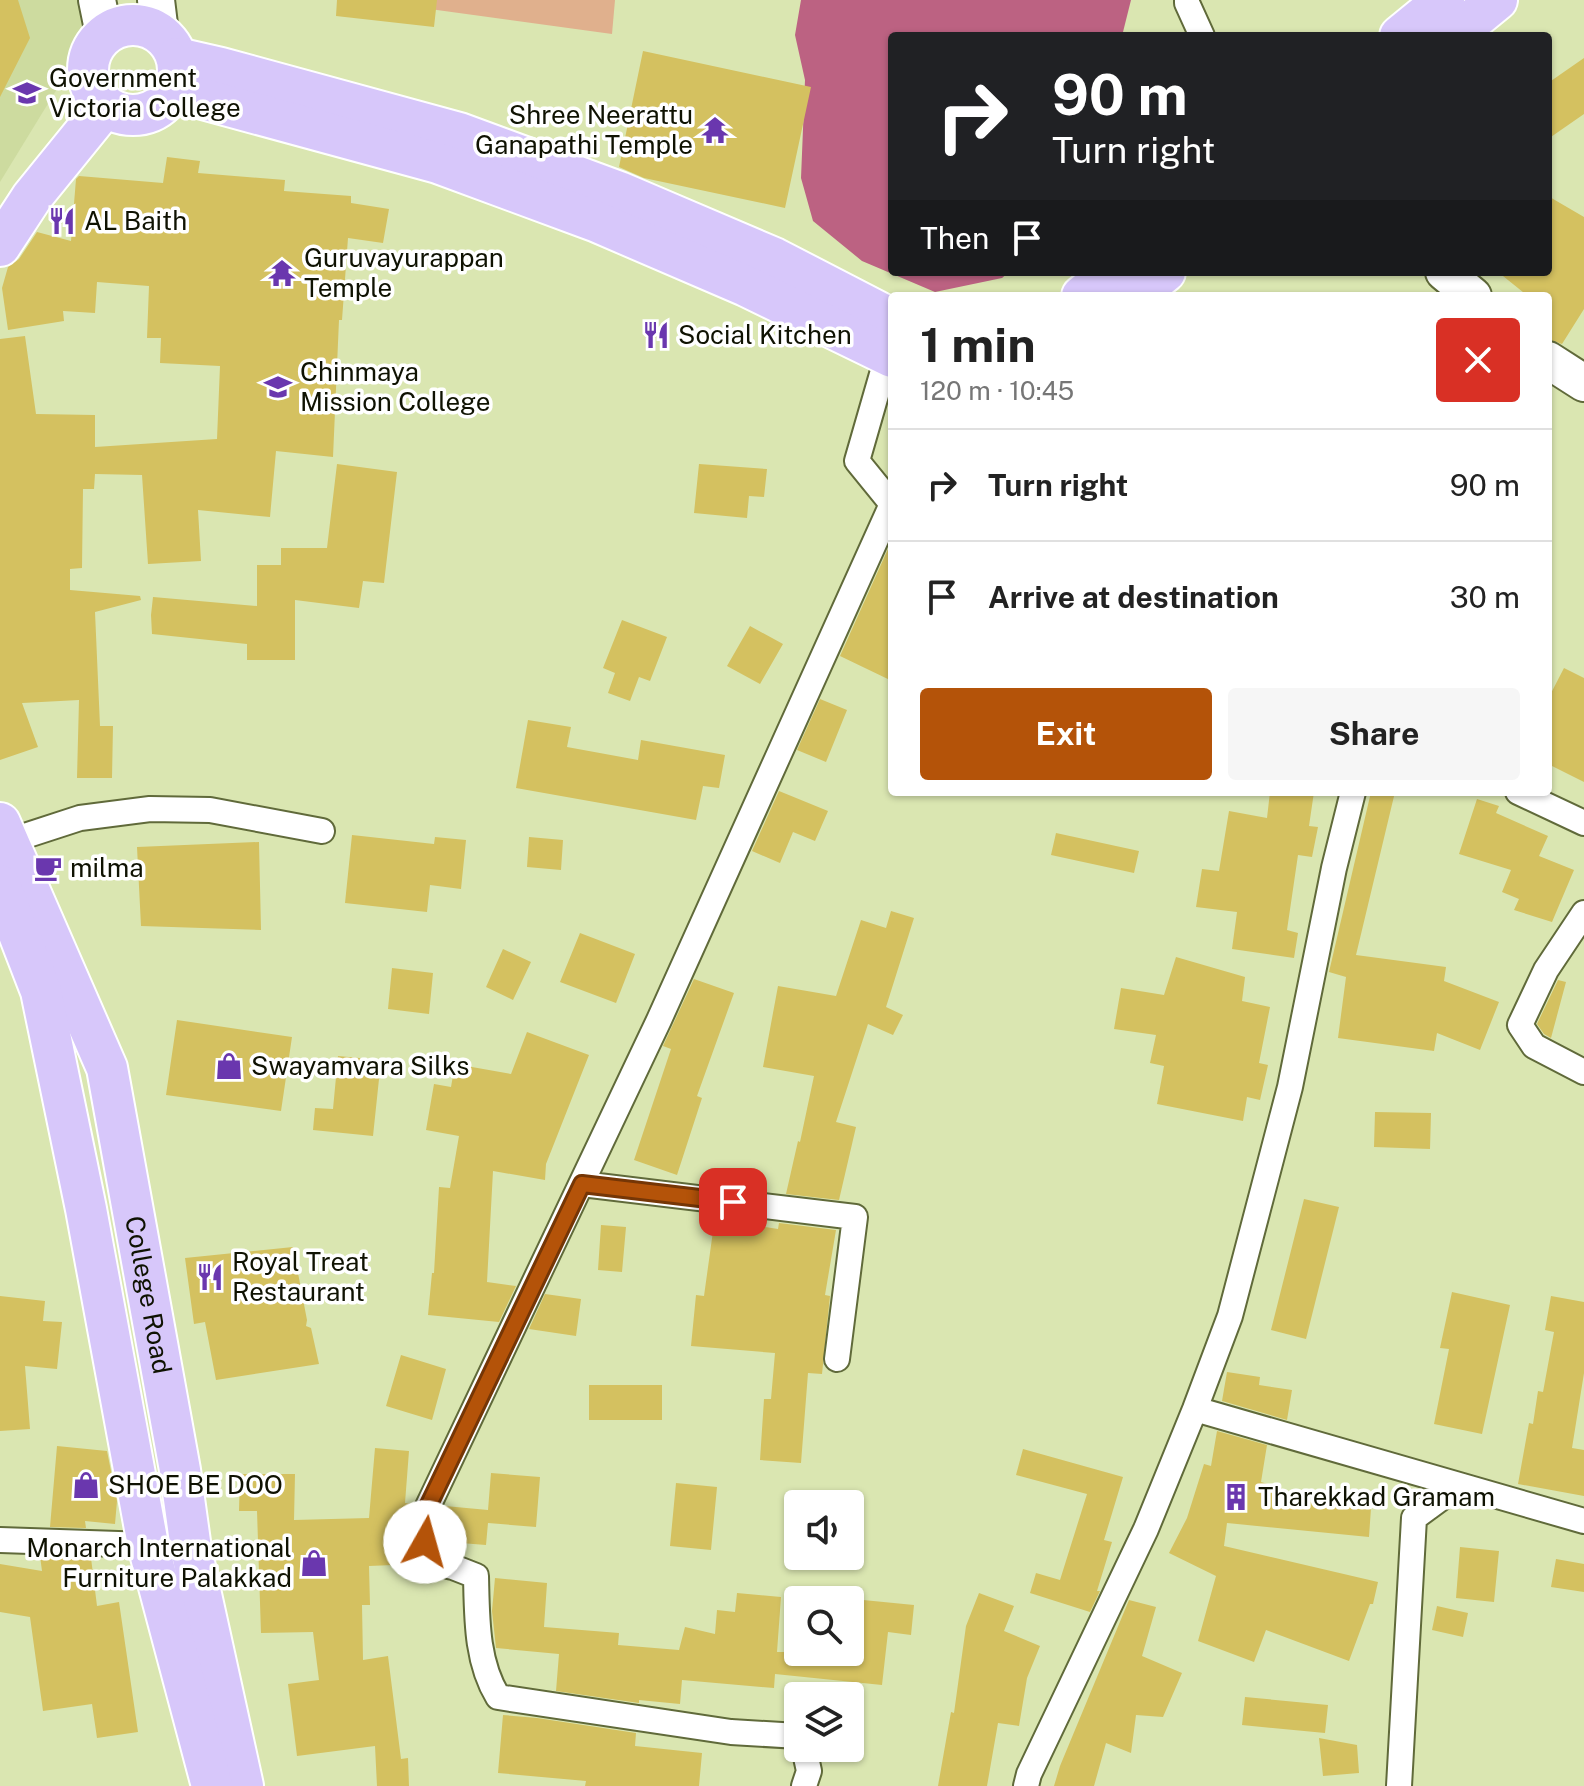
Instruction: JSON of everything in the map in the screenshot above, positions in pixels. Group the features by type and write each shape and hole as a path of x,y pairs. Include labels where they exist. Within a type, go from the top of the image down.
{"main road":[{"path":"1405,32 1444,0"},
{"path":"1458,32 1497,0"},
{"path":"166,46 160,107 142,115 123,115 97,97 86,67 100,17 122,25 142,25 166,46 221,68 459,133 619,192 774,258 888,341"},
{"path":"0,209 38,149 97,97"},
{"path":"0,246 97,97"},
{"path":"1087,292 1107,276"},
{"path":"1140,292 1160,276"},
{"name":"College Road","path":"3,836 107,1068 180,1470 191,1549 243,1786"},
{"name":"College Road","path":"3,903 41,991 86,1209 148,1545 212,1786"}],"street":[{"path":"1187,0 1200,32"},
{"path":"1449,276 1468,292"},
{"path":"888,353 857,461 888,499"},
{"path":"1552,363 1584,383"},
{"path":"784,1735 715,1730 498,1697 489,1681 477,1631 476,1576 429,1562 421,1521 659,1020 888,513"},
{"path":"1026,1786 1146,1529 1230,1316 1290,1087 1319,939 1352,796"},
{"path":"1527,796 1584,823"},
{"path":"3,836 80,818 150,809 210,810 322,831"},
{"path":"1584,913 1546,970 1520,1025 1534,1046 1584,1072"},
{"path":"582,1184 855,1217 837,1359"},
{"path":"1195,1409 1584,1521"},
{"path":"1399,1786 1414,1518 1459,1485"},
{"path":"0,1540 148,1545"},
{"path":"804,1786 809,1771 807,1762"}],"shaded area":[{"name":"Government Victoria College","path":"0,0 109,0 109,4 0,182"},
{"path":"364,0 615,0 612,34"},
{"path":"801,0 1131,0 1123,32 888,32 888,272 862,261 813,221 801,178 805,80 795,35"},
{"path":"897,276 1004,276 1002,278 935,292"}],"building":[{"path":"0,0 18,0 30,38 0,97"},
{"path":"337,0 437,0 434,27 336,16"},
{"name":"Shree Neerattu Ganapathi Temple","path":"643,51 811,87 785,208 644,178 619,167"},
{"path":"1584,58 1584,114 1552,136 1552,80"},
{"path":"167,157 200,161 198,173 285,180 284,191 351,196 351,203 389,209 383,243 348,238 342,320 339,320 333,457 276,451 270,517 198,510 201,561 148,564 142,475 95,474 94,489 83,489 82,568 70,569 70,590 140,596 141,600 95,612 100,726 113,726 112,778 77,778 79,700 22,703 38,747 0,760 0,339 25,336 36,414 95,415 95,447 217,439 220,366 160,363 161,338 147,338 149,286 97,282 95,313 63,311 64,321 8,330 2,288 8,267 19,259 37,232 71,241 76,179 79,176 163,183"},
{"path":"1552,198 1584,217 1584,309 1562,344 1552,340 1552,292 1523,292 1503,276 1552,276"},
{"path":"337,464 397,472 384,583 363,581 359,608 295,600 295,660 247,660 247,644 152,634 153,597 257,606 257,565 281,565 281,548 327,548"},
{"path":"699,464 767,469 764,497 749,496 747,518 694,513"},
{"path":"888,549 888,679 840,656"},
{"path":"622,620 667,637 650,681 639,677 630,701 608,693 615,673 603,668"},
{"path":"750,626 783,644 760,684 727,666"},
{"path":"1564,668 1584,678 1584,782 1552,766 1552,691"},
{"path":"820,699 847,710 826,762 797,750"},
{"path":"528,720 571,727 567,747 638,760 641,740 725,755 719,788 703,786 696,820 516,788"},
{"path":"779,791 828,811 815,841 793,832 780,863 752,851"},
{"path":"1270,796 1313,796 1309,826 1318,827 1312,857 1298,855 1287,930 1298,933 1294,958 1232,949 1237,912 1196,907 1202,869 1219,871 1229,811 1267,818"},
{"path":"1370,796 1394,796 1356,955 1446,967 1444,981 1499,1002 1480,1050 1437,1033 1434,1051 1338,1038 1346,977 1329,972"},
{"path":"1477,799 1499,806 1496,813 1548,836 1539,856 1574,870 1552,922 1514,910 1519,899 1502,892 1511,870 1459,854"},
{"path":"1056,833 1139,851 1134,873 1051,855"},
{"path":"352,835 434,844 435,837 466,840 461,889 430,885 427,912 345,903"},
{"path":"529,837 563,840 561,870 527,867"},
{"path":"259,842 261,930 141,926 137,847"},
{"path":"891,911 914,918 886,1007 903,1015 893,1035 868,1024 836,1122 856,1127 839,1200 786,1194 814,1076 763,1067 778,986 836,996 861,920 886,928"},
{"path":"580,933 635,954 616,1003 560,982"},
{"path":"503,949 531,962 513,1000 486,987"},
{"path":"1176,957 1245,977 1242,1001 1270,1007 1259,1063 1268,1065 1260,1100 1247,1097 1243,1121 1157,1104 1164,1066 1150,1063 1156,1035 1114,1029 1121,988 1164,995"},
{"path":"392,968 433,973 429,1014 388,1009"},
{"path":"694,979 734,993 697,1096 702,1098 677,1175 634,1160 671,1049 663,1046"},
{"path":"1558,980 1566,982 1551,1038 1537,1024"},
{"name":"Swayamvara Silks","path":"177,1020 292,1037 281,1111 166,1095"},
{"path":"527,1032 589,1055 546,1164 545,1180 493,1171 487,1282 516,1286 499,1322 428,1315 439,1187 450,1188 459,1136 426,1130 434,1084 451,1087 455,1064 511,1074"},
{"path":"338,1056 381,1060 373,1136 313,1130 315,1108 333,1109"},
{"path":"1375,1112 1431,1113 1430,1149 1374,1147"},
{"path":"1304,1199 1339,1207 1306,1339 1271,1330"},
{"path":"731,1222 778,1229 779,1223 836,1230 825,1295 830,1296 822,1374 808,1373 801,1463 760,1460 764,1399 771,1399 775,1353 691,1346 696,1295 704,1296 714,1224 730,1227"},
{"path":"601,1225 626,1227 622,1272 598,1270"},
{"path":"293,1247 306,1326 311,1328 319,1364 216,1380 205,1322 194,1324 185,1258"},
{"path":"1452,1292 1510,1305 1482,1434 1434,1424 1449,1349 1440,1348"},
{"path":"545,1294 581,1299 576,1336 529,1329"},
{"path":"0,1296 45,1301 43,1321 62,1322 57,1369 25,1366 30,1429 0,1431"},
{"path":"1551,1296 1584,1302 1584,1373 1572,1448 1584,1450 1584,1496 1518,1484 1529,1423 1533,1424 1538,1391 1543,1392 1554,1332 1545,1330"},
{"path":"401,1355 446,1369 432,1420 386,1406"},
{"path":"1227,1372 1260,1377 1259,1385 1292,1390 1287,1420 1222,1401"},
{"path":"589,1385 662,1385 662,1420 589,1420"},
{"path":"1217,1431 1267,1445 1261,1482 1282,1488 1279,1499 1371,1508 1369,1537 1227,1523 1224,1546 1378,1582 1373,1604 1370,1604 1349,1661 1266,1630 1254,1662 1198,1641 1216,1576 1169,1553 1187,1518 1204,1464 1211,1466"},
{"name":"SHOE BE DOO","path":"57,1446 107,1451 117,1501 115,1524 85,1521 86,1528 50,1527"},
{"path":"375,1448 409,1451 405,1503 413,1504 406,1523 410,1543 392,1541 393,1565 369,1566 370,1605 362,1605 363,1660 388,1656 401,1759 408,1758 409,1786 377,1786 375,1746 297,1756 288,1684 319,1680 313,1632 261,1633 257,1511 239,1511 240,1474 295,1474 294,1520 369,1518"},
{"path":"1023,1449 1123,1477 1104,1540 1112,1542 1097,1591 1100,1591 1090,1612 1030,1593 1036,1573 1060,1580 1087,1494 1016,1475"},
{"path":"491,1473 540,1477 536,1527 488,1523 486,1545 448,1542 448,1546 441,1545 437,1523 445,1506 488,1510"},
{"path":"676,1483 717,1487 711,1550 670,1546"},
{"path":"1460,1547 1499,1551 1494,1602 1456,1598"},
{"path":"40,1556 91,1558 97,1606 119,1602 138,1732 97,1738 92,1704 43,1711 30,1617 0,1612 0,1564 42,1571"},
{"path":"1556,1559 1584,1564 1584,1592 1551,1587"},
{"path":"495,1578 547,1583 544,1627 619,1633 618,1645 679,1650 685,1627 715,1634 717,1610 735,1612 737,1593 781,1597 777,1652 784,1652 784,1666 864,1666 864,1600 914,1605 911,1635 888,1632 882,1685 775,1674 774,1688 682,1680 680,1704 639,1700 639,1703 556,1691 559,1654 496,1648 492,1611"},
{"path":"979,1593 1014,1606 1004,1631 1040,1646 1027,1678 1019,1726 998,1723 987,1786 938,1786 951,1712 954,1713 966,1626"},
{"path":"1129,1600 1156,1607 1142,1656 1182,1673 1163,1717 1136,1715 1131,1753 1106,1743 1094,1786 1054,1786 1060,1766"},
{"path":"1437,1606 1468,1613 1463,1637 1432,1630"},
{"path":"1245,1697 1328,1705 1325,1733 1242,1725"},
{"path":"503,1715 636,1733 635,1746 702,1753 699,1786 585,1786 586,1781 498,1773"},
{"path":"1319,1738 1357,1745 1359,1773 1323,1776"}],"place":[{"name":"Government Victoria College","path":"27,93"},
{"name":"Shree Neerattu Ganapathi Temple","path":"715,130"},
{"name":"AL Baith","path":"62,221"},
{"name":"Guruvayurappan Temple","path":"282,273"},
{"name":"Social Kitchen","path":"656,335"},
{"name":"Chinmaya Mission College","path":"278,387"},
{"name":"milma","path":"48,868"},
{"name":"Swayamvara Silks","path":"229,1066"},
{"name":"Royal Treat Restaurant","path":"210,1277"},
{"name":"SHOE BE DOO","path":"86,1485"},
{"name":"Tharekkad Gramam","path":"1236,1497"},
{"name":"Monarch International Furniture Palakkad","path":"314,1563"}],"route":[{"path":"425,1542 421,1521 582,1184 733,1202"}]}
